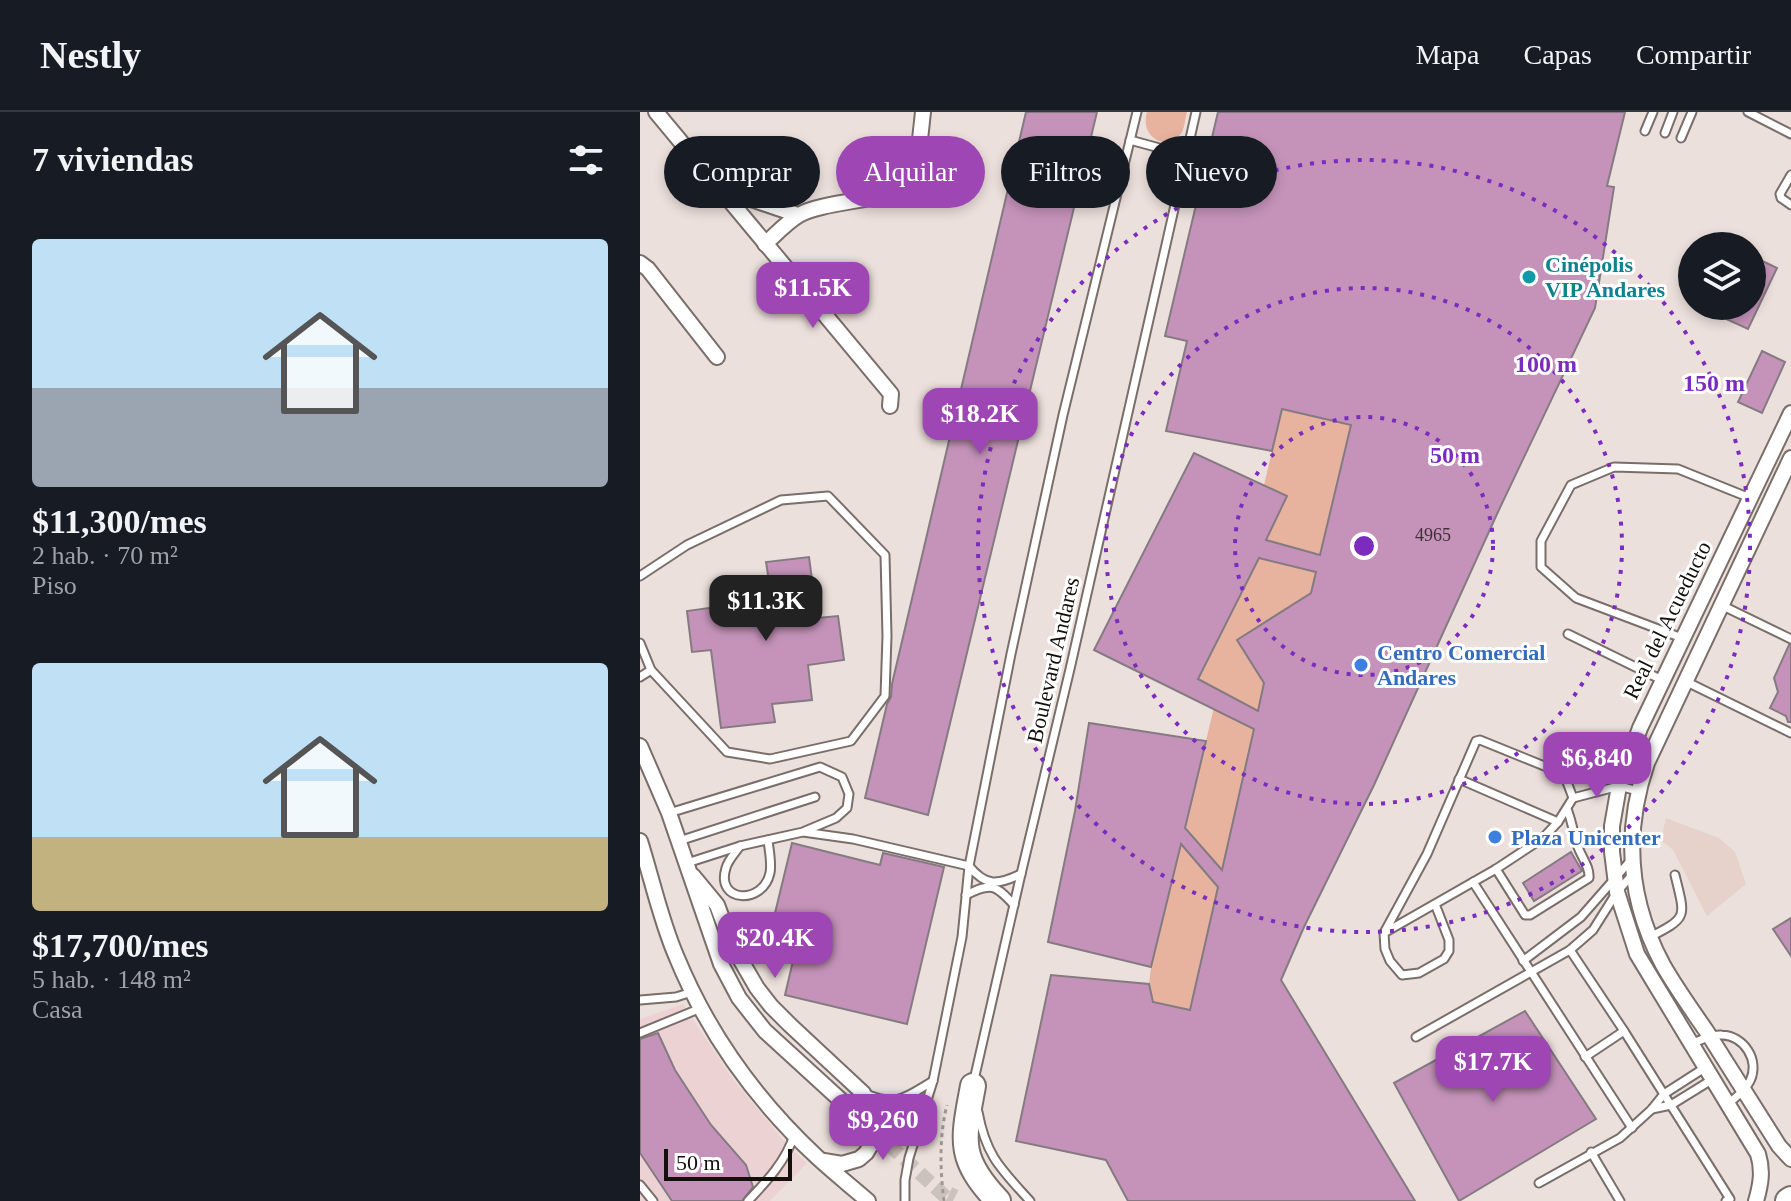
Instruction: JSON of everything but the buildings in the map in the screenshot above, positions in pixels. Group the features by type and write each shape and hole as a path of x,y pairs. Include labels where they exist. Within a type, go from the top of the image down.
{"main road":[{"path":"973,1086 964,1131 965,1144 971,1166 982,1185 998,1201"}],"street":[{"path":"656,112 676,136"},
{"path":"673,112 673,132"},
{"path":"765,244 798,215 906,187 914,175 923,112"},
{"path":"736,208 891,394 890,406"},
{"path":"778,208 798,215"},
{"path":"640,263 717,357"},
{"name":"Real del Acueducto","path":"1756,1201 1762,1166 1758,1154 1637,954 1616,886 1612,826 1619,786 1640,728 1750,498 1787,434 1791,413"},
{"name":"Real del Acueducto","path":"1791,458 1659,735 1638,791 1632,828 1633,874 1638,903 1650,937 1664,966 1779,1146 1791,1159"},
{"path":"640,746 669,813 721,964 739,998 765,1031 858,1116"},
{"path":"640,841 675,955 717,1037 794,1134 868,1201"},
{"path":"688,868 717,905 732,945 764,997 863,1093 873,1112 876,1129 871,1146 859,1159 833,1164 817,1157"}],"lane":[{"name":"Boulevard Andares","path":"1130,140 1137,112"},
{"name":"Boulevard Andares","path":"1190,136 1196,112"},
{"path":"1645,131 1653,112"},
{"path":"1665,133 1673,112"},
{"path":"1681,138 1692,112"},
{"path":"1748,112 1791,134"},
{"path":"1130,140 1146,144"},
{"path":"1791,175 1780,194 1791,205"},
{"name":"Boulevard Andares","path":"905,1201 909,1158 933,1081 962,937 969,866 1011,654 1063,415 1113,208"},
{"name":"Boulevard Andares","path":"1030,1201 999,1167 988,1149 973,1086 1173,208"},
{"path":"1682,638 1576,598 1541,567 1541,541 1571,485 1614,467 1678,469 1750,498"},
{"path":"640,576 687,545 781,500 828,496 885,555 885,696 851,741 770,759 727,752 651,670 640,643"},
{"path":"1721,605 1791,639"},
{"path":"1568,634 1662,680"},
{"path":"640,677 651,670"},
{"path":"1685,681 1791,733"},
{"path":"1435,904 1449,940 1449,951 1444,959 1419,973 1402,975 1390,961 1384,933 1444,819 1476,741 1564,774 1573,798"},
{"path":"669,813 820,767 842,777 849,794 847,808 836,818 803,832 740,846 688,868"},
{"path":"1459,779 1558,822"},
{"path":"1384,933 1496,869 1543,838 1573,798 1619,786 1638,791"},
{"path":"679,841 815,797"},
{"path":"1496,869 1525,915 1530,915 1589,878 1590,873 1577,844 1567,809"},
{"path":"803,832 853,839 969,866 986,881 997,883 1021,874"},
{"path":"740,846 726,866 725,877 730,891 739,897 749,896 766,884 771,870 768,840"},
{"path":"1416,1037 1570,950 1593,930 1632,858"},
{"path":"1523,961 1633,874"},
{"path":"1650,937 1677,923 1682,913 1675,875"},
{"path":"1473,882 1632,1128"},
{"path":"966,895 986,887 999,890 1014,905"},
{"path":"1570,950 1730,1199 1726,1201"},
{"path":"640,1000 676,997 692,992"},
{"path":"640,1033 701,1008"},
{"path":"1585,1057 1624,1031"},
{"path":"1691,1044 1709,1036 1726,1035 1742,1042 1748,1049 1752,1057 1752,1075 1744,1090 1728,1104"},
{"path":"1539,1183 1591,1152 1607,1147 1632,1128 1664,1094 1709,1073"},
{"path":"1652,1109 1671,1105 1709,1073"},
{"path":"863,1093 894,1101 933,1081"},
{"path":"748,1201 771,1176 790,1148 794,1134"},
{"path":"1591,1152 1620,1201"},
{"path":"640,1185 653,1201"}],"shaded area":[{"path":"1147,112 1187,112 1184,128 1179,136 1151,136 1146,121"},
{"path":"1282,409 1351,425 1285,702 1261,697 1190,1010 1153,1002 1149,984 1151,967 1218,691 1198,679 1287,496 1264,485"},
{"path":"1666,818 1719,838 1735,852 1746,884 1707,916 1673,850 1661,840"},
{"path":"683,1004 732,1078 790,1148 807,1163 770,1201 640,1201 640,1019"}],"tunnel":[{"path":"858,1116 950,1201"},
{"path":"947,1198 953,1201"}],"place":[{"name":"Cinépolis VIP Andares","path":"1529,277"},
{"name":"Centro Comercial Andares","path":"1361,665"},
{"name":"Plaza Unicenter","path":"1495,837"}]}
